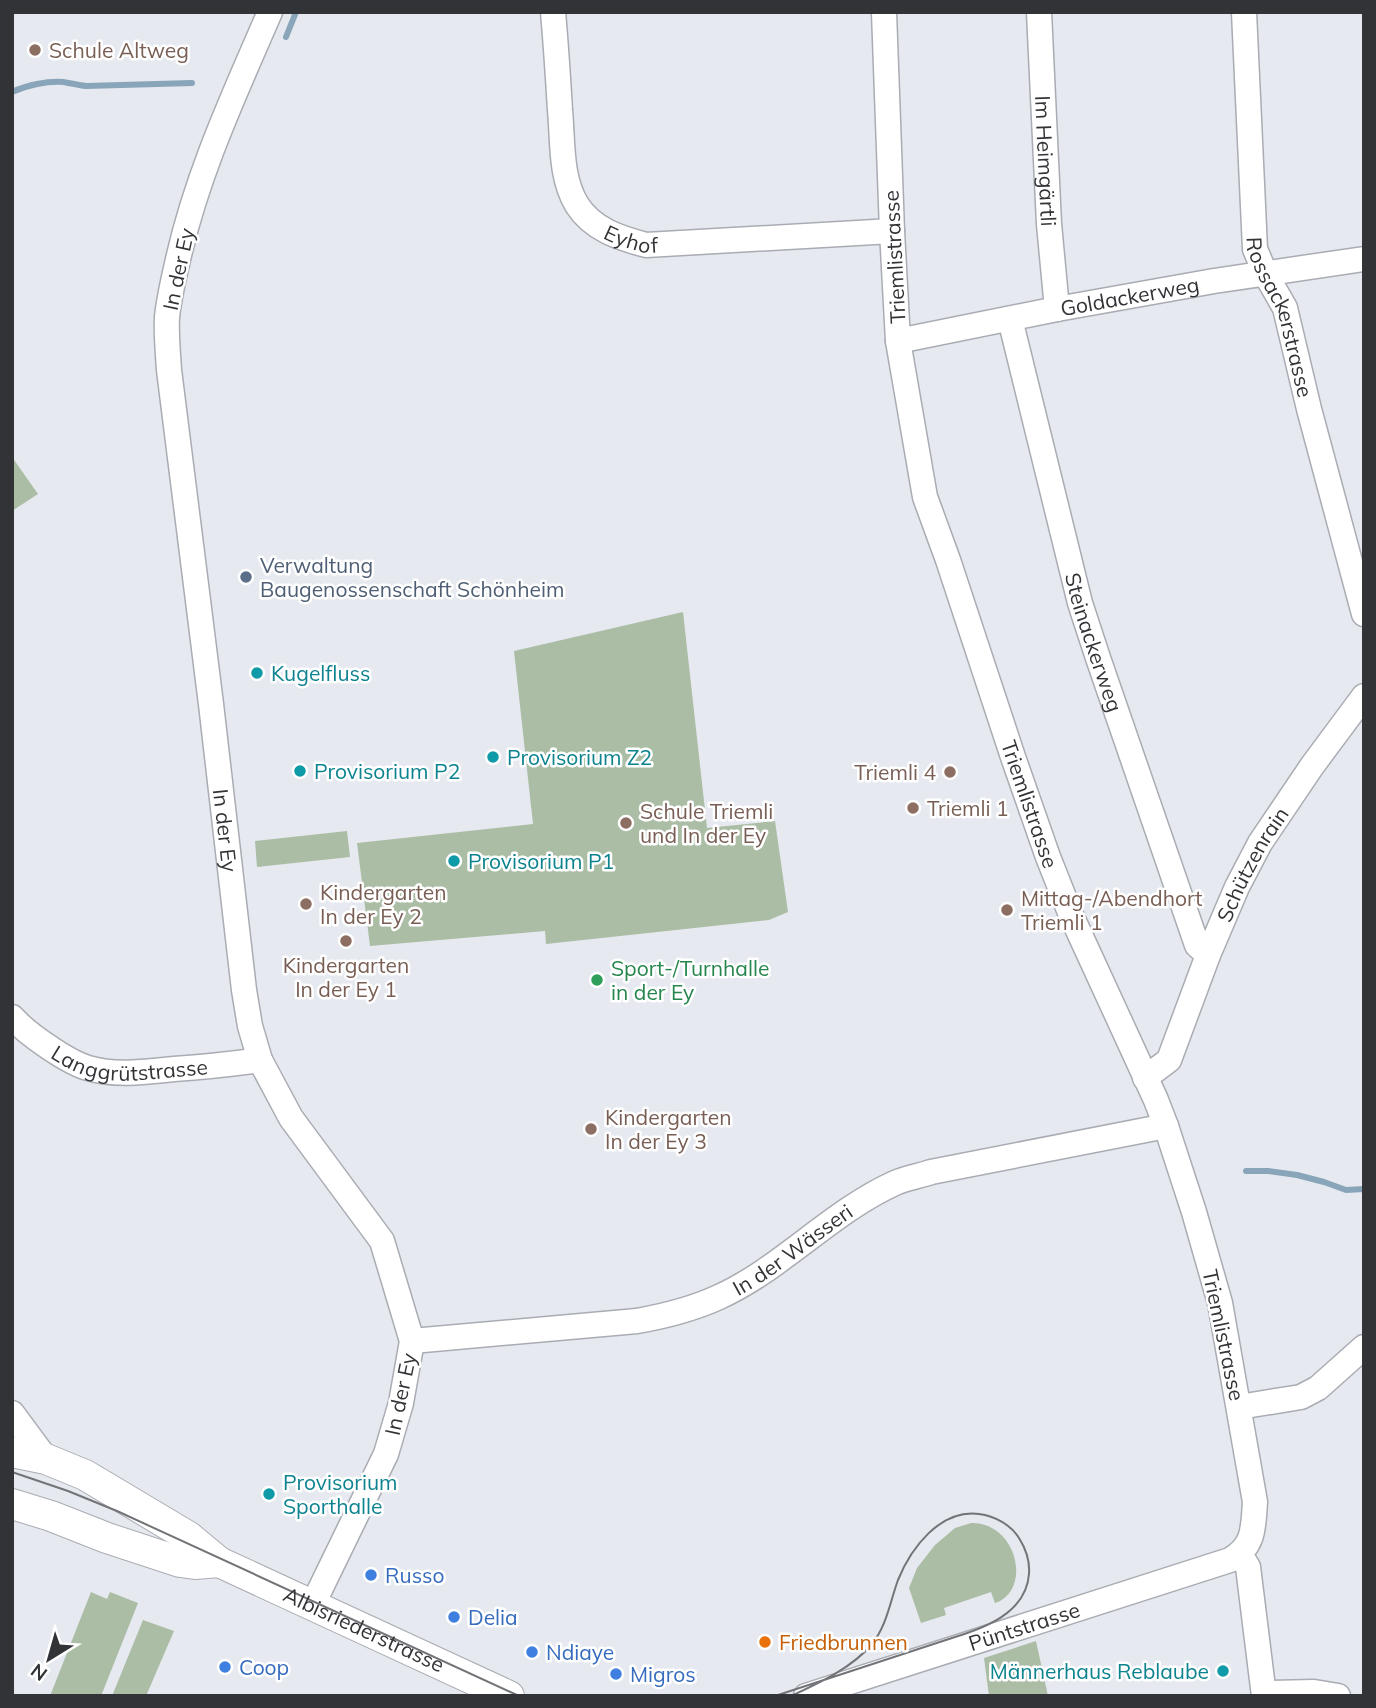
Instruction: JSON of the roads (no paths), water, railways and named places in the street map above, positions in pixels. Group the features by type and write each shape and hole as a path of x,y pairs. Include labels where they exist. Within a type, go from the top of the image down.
{"main road":[{"name":"Albisriederstrasse","path":"12,1452 46,1459 85,1475 189,1537 219,1562 509,1696"},
{"name":"Albisriederstrasse","path":"12,1504 180,1562 219,1562"}],"street":[{"name":"In der Ey","path":"270,12 197,185 181,244 167,316 169,370 250,1026 260,1060 291,1118 382,1241 412,1342 401,1403 386,1454 312,1606"},
{"name":"Eyhof","path":"553,12 565,178 587,217 606,232 646,245 891,231"},
{"name":"Triemlistrasse","path":"884,12 891,231 898,341 925,497 1048,857 1071,915 1166,1126 1194,1212 1220,1303 1255,1502 1250,1542 1240,1554"},
{"name":"Im Heimgärtli","path":"1039,12 1049,224 1057,309"},
{"name":"Rossackerstrasse","path":"1244,12 1255,248 1265,273 1285,308 1364,614"},
{"name":"Goldackerweg","path":"898,341 1057,309 1364,259"},
{"name":"Steinackerweg","path":"1010,319 1080,603 1197,945 1208,955"},
{"name":"Schützenrain","path":"1145,1078 1169,1060 1208,955 1237,887 1260,843 1364,696"},
{"name":"Langgrütstrasse","path":"12,1017 47,1046 85,1068 142,1072 260,1060"},
{"name":"In der Wässeri","path":"412,1342 637,1321 669,1315 719,1297 750,1280 853,1207 895,1183 931,1172 1166,1126"},
{"path":"1239,1407 1301,1397 1318,1388 1364,1347"},
{"path":"12,1413 46,1459"},
{"path":"1240,1554 1248,1567 1264,1694 1314,1692 1338,1696"},
{"name":"Püntstrasse","path":"806,1696 1230,1560 1240,1554"}],"waterway":[{"path":"286,37 296,12"},
{"path":"12,92 50,82 86,86 192,83"},
{"path":"1246,1171 1297,1175 1346,1190 1364,1189"}],"tram line":[{"path":"12,1472 117,1511 519,1696"},
{"path":"775,1696 952,1638 965,1634 1002,1617 1012,1609 1026,1588 1029,1564 1019,1538 1002,1522 979,1514 965,1514 940,1524 911,1555 898,1580 885,1621 872,1644 845,1668 834,1674 824,1680 791,1696"}],"place":[{"name":"Schule Altweg","path":"35,50"},
{"name":"Verwaltung Baugenossenschaft Schönheim","path":"246,577"},
{"name":"Kugelfluss","path":"257,673"},
{"name":"Provisorium Z2","path":"493,757"},
{"name":"Provisorium P2","path":"300,771"},
{"name":"Triemli 4","path":"950,772"},
{"name":"Triemli 1","path":"913,808"},
{"name":"Schule Triemli und In der Ey","path":"626,823"},
{"name":"Provisorium P1","path":"454,861"},
{"name":"Kindergarten In der Ey 2","path":"306,904"},
{"name":"Mittag-/Abendhort Triemli 1","path":"1007,910"},
{"name":"Kindergarten In der Ey 1","path":"346,941"},
{"name":"Sport-/Turnhalle in der Ey","path":"597,980"},
{"name":"Kindergarten In der Ey 3","path":"591,1129"},
{"name":"Provisorium Sporthalle","path":"269,1494"},
{"name":"Russo","path":"371,1575"},
{"name":"Delia","path":"454,1617"},
{"name":"Friedbrunnen","path":"765,1642"},
{"name":"Ndiaye","path":"532,1652"},
{"name":"Coop","path":"225,1667"},
{"name":"Männerhaus Reblaube","path":"1223,1671"},
{"name":"Migros","path":"616,1674"}]}
